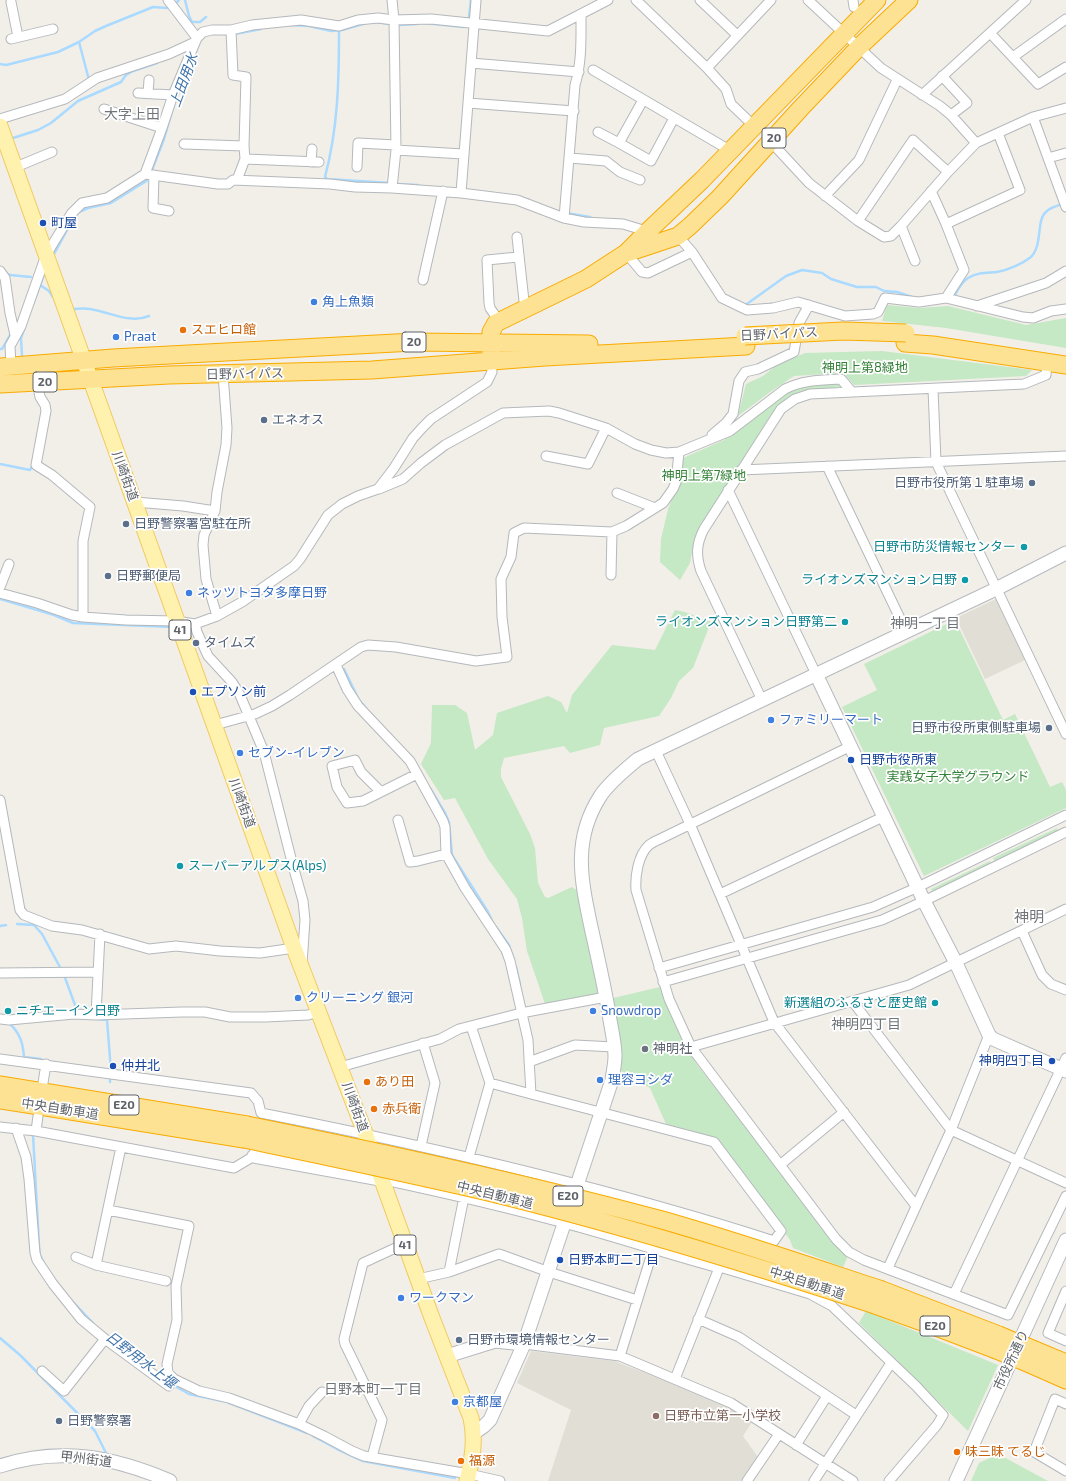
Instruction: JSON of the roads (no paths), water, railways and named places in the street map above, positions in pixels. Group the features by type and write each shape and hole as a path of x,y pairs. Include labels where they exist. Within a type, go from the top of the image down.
{"highway":[{"name":"20","path":"499,321 586,279 626,253 731,151 843,33 877,0"},
{"name":"20","path":"626,253 678,236 720,197 859,47 909,0"},
{"path":"491,362 490,343 492,328 499,321"},
{"name":"日野バイパス","path":"6,366 84,360 414,342 593,344 745,341 848,341 934,335 1066,354"},
{"name":"日野バイパス","path":"906,338 1066,365"},
{"name":"日野バイパス","path":"0,384 169,375 354,371 491,362 745,341"},
{"name":"中央自動車道","path":"0,1086 246,1132"},
{"name":"中央自動車道","path":"0,1100 154,1124 246,1132 365,1148 505,1180 663,1220 752,1248 878,1298 996,1342 1033,1358 1066,1380"},
{"name":"中央自動車道","path":"1033,1358 1066,1364"}],"main road":[{"name":"川崎街道","path":"0,126 16,167 176,621 215,725 294,948 340,1067 404,1244 471,1418 474,1433 472,1458 468,1477"}],"street":[{"path":"168,0 196,40"},
{"path":"392,0 394,20 396,147 392,188"},
{"path":"460,193 476,0"},
{"path":"169,211 153,208 149,175 173,95 196,40 203,32 212,30 231,30 252,25 300,20 339,26 358,20 378,18 394,20 431,19 548,31 608,0"},
{"path":"636,0 707,68 726,89 731,104 754,126"},
{"path":"700,0 738,36"},
{"path":"707,68 771,0"},
{"path":"808,0 881,68 897,80 940,106 951,115 976,143"},
{"path":"922,95 1026,0"},
{"path":"13,1 15,38 53,29"},
{"path":"564,218 575,85 579,72 581,52 581,14"},
{"path":"1013,57 1066,19"},
{"path":"231,30 233,75 246,76 245,159 237,180"},
{"path":"990,33 1038,84 1066,67"},
{"path":"0,119 65,99 97,78 169,54 196,40"},
{"path":"471,63 579,72"},
{"path":"593,70 731,151"},
{"path":"942,76 968,103 951,115"},
{"path":"148,93 149,80"},
{"path":"825,196 859,160 897,80"},
{"path":"138,93 173,95"},
{"path":"619,143 642,100"},
{"path":"468,103 574,111"},
{"path":"771,142 809,183 858,221 884,237 891,236 901,226 948,172 976,143 1033,117 1066,108"},
{"path":"104,109 162,128"},
{"path":"1033,117 1066,207"},
{"path":"598,132 651,161 674,118"},
{"path":"946,224 1020,190 998,133"},
{"path":"858,221 913,140 948,172"},
{"path":"357,167 358,143 463,154"},
{"path":"184,144 244,146"},
{"path":"245,159 315,162 312,150"},
{"path":"16,167 52,152"},
{"path":"1048,158 1066,153"},
{"path":"570,158 606,161 620,172 640,180"},
{"path":"6,366 10,346 21,326 46,255 71,214 82,203 107,198 149,175 218,184 228,184 233,180 237,180 330,184 355,187 460,193 517,200 564,218 584,222 623,224 643,230 645,234"},
{"path":"423,280 443,191"},
{"path":"931,191 964,270 946,298"},
{"path":"901,226 915,261"},
{"path":"678,236 692,252 722,298 747,310 773,308 798,302 845,316 874,314 878,312 885,298 919,302 946,298 1024,318 1033,318 1051,311 1066,309"},
{"path":"517,237 524,310"},
{"path":"626,253 642,272 648,273 692,252"},
{"path":"499,321 490,308 489,303 487,260 518,257"},
{"path":"0,271 5,278 15,335"},
{"path":"977,306 1046,283 1066,271"},
{"path":"706,441 726,423 732,414 740,381 745,372 758,369 794,352 799,323 809,305"},
{"path":"378,489 394,468 413,438 431,419 487,382 492,372 491,362"},
{"path":"762,700 701,571 697,552 700,537 728,490 781,409 788,402 810,394 1024,384 1046,375 1047,362"},
{"path":"217,616 206,579 203,545 204,535 215,511 226,445 223,374"},
{"path":"0,593 37,603 72,616 83,618 176,621 195,624 217,616 242,602 294,566 328,515 342,504 403,479 445,445 503,413 548,411 606,428 635,444 651,450 666,453 679,452 730,431 785,389 795,384 806,381 841,379 851,391"},
{"path":"37,382 40,397 45,405 46,411 36,465 52,475 90,507 83,541 83,618"},
{"path":"933,389 936,462 1066,734"},
{"path":"546,456 588,464 606,428"},
{"path":"215,725 248,716 272,706 361,647 368,645 396,647 476,661 507,657 502,617 501,579 511,557 514,533 524,528 612,532 626,526 664,503 673,489 677,477 679,452"},
{"path":"741,470 1066,456"},
{"path":"827,466 906,631"},
{"path":"728,490 852,746 924,901 956,963 990,1035 993,1039 1064,1066 954,1294"},
{"path":"617,494 655,508"},
{"path":"135,502 183,506 215,511"},
{"path":"611,575 612,532"},
{"path":"474,1433 490,1420 524,1344 612,1080 614,1047 606,997 583,889 581,864 583,840 589,820 602,795 615,780 638,759 996,589 1066,553"},
{"path":"0,588 9,564"},
{"path":"195,624 208,656 232,682 240,695 264,752 292,866 304,901 305,920 302,966"},
{"path":"336,665 347,689 358,706 410,761 418,774 443,821 445,827 446,854 506,950 510,961 528,1040 531,1094"},
{"path":"852,746 690,824 650,845 639,864 635,881 636,890 663,982 669,999 691,1047 836,1239 849,1252 864,1260 1008,1315 1066,1196"},
{"path":"656,751 690,824 774,1022 916,1206"},
{"path":"380,792 361,772 355,760 332,766 337,787 347,802 363,801 418,774"},
{"path":"0,800 20,910 24,915 52,926 100,934 149,949 176,946 220,951 260,953 294,948"},
{"path":"659,968 873,907 918,887 1066,815"},
{"path":"720,894 885,816"},
{"path":"398,820 410,862 418,862 446,854"},
{"path":"663,982 882,920 1066,832"},
{"path":"691,1047 774,1022 853,1002 909,985 1066,909"},
{"path":"1022,931 1042,975 1050,984 1066,990"},
{"path":"96,1015 100,934"},
{"path":"0,973 98,972"},
{"path":"340,1067 440,1038 459,1029 521,1013 606,997"},
{"path":"853,1002 952,1130 1066,1183"},
{"path":"4,1019 74,1014 96,1015 182,1012 205,1012 230,1017 265,1017 308,1015 318,1012"},
{"path":"469,1157 490,1083 471,1026"},
{"path":"888,1268 952,1130 990,1035"},
{"path":"421,1146 435,1083 423,1043"},
{"path":"529,1062 575,1045 614,1047"},
{"path":"0,1059 46,1064 251,1093 258,1101 261,1113 254,1156"},
{"path":"43,1083 46,1064"},
{"path":"261,1113 364,1133 577,1183 731,1227 774,1241 781,1231 714,1142 490,1083"},
{"path":"780,1165 844,1112"},
{"path":"36,1131 38,1116"},
{"path":"0,1127 36,1131 234,1168 254,1156 380,1179 564,1223 652,1250 810,1294 832,1306 916,1386 944,1415 889,1481"},
{"path":"16,1128 26,1158 30,1179 35,1253 37,1260 70,1306 82,1319 105,1339 172,1382 229,1398 299,1424 364,1456 372,1456 468,1477 500,1481"},
{"path":"96,1265 121,1147"},
{"path":"449,1272 464,1198"},
{"path":"108,1210 189,1226 176,1286 177,1320 166,1364 172,1382"},
{"path":"675,1379 698,1319 721,1268 731,1227"},
{"name":"市役所通り","path":"956,1481 1066,1240"},
{"path":"372,1456 382,1420 345,1344 344,1339 363,1263 404,1244"},
{"path":"620,1356 652,1250"},
{"path":"418,1279 449,1272 499,1254 549,1272 637,1300"},
{"path":"76,1257 96,1265 166,1281"},
{"path":"1066,1291 1048,1333 1066,1341"},
{"path":"698,1319 739,1337 856,1416"},
{"path":"42,1372 64,1391 105,1339"},
{"path":"447,1356 495,1341 620,1356 732,1403 853,1481"},
{"path":"814,1481 891,1363"},
{"path":"299,1424 309,1406 322,1392"},
{"path":"796,1445 827,1396"},
{"path":"1066,1404 1055,1399 1034,1452 1066,1472"},
{"path":"747,1481 779,1434"},
{"name":"甲州街道","path":"0,1466 34,1457 80,1455 112,1460 170,1481"}],"waterway":[{"path":"176,3 179,0"},
{"path":"185,0 192,22 200,22 206,17"},
{"name":"上田用水","path":"469,17 471,0"},
{"path":"0,64 6,65 58,52 79,42 95,31 153,7 167,8"},
{"name":"上田用水","path":"376,22 389,24"},
{"name":"上田用水","path":"424,23 464,27"},
{"name":"上田用水","path":"290,25 309,26 331,31 342,30 363,24"},
{"name":"上田用水","path":"399,25 417,24"},
{"name":"上田用水","path":"235,34 261,29"},
{"path":"339,31 337,104 333,141 325,177 327,179 390,183"},
{"path":"79,42 89,80"},
{"path":"13,138 38,130 51,123 78,101 121,82 126,75 133,71 157,63"},
{"name":"上田用水","path":"152,170 164,139 173,108"},
{"name":"上田用水","path":"53,256 73,219 79,212 88,208 111,203 148,180"},
{"path":"395,184 418,185"},
{"path":"517,196 529,200"},
{"path":"955,295 962,284 972,276 1006,270 1031,257 1037,246 1043,216 1047,211 1059,205"},
{"path":"566,213 590,217 593,220"},
{"path":"744,306 786,276 802,270 822,273 831,279 857,287 876,287 884,291 897,292 912,297"},
{"name":"上田用水","path":"33,304 45,272"},
{"path":"6,273 10,275 31,277"},
{"path":"40,285 49,291 55,298"},
{"path":"71,309 97,310 120,317 135,319 149,316"},
{"name":"上田用水","path":"22,356 21,338 25,327"},
{"path":"0,349 2,349 10,335"},
{"name":"上田用水","path":"0,464 30,470 33,464"},
{"path":"0,599 54,615 73,623 173,627"},
{"path":"344,669 359,700 366,708"},
{"path":"430,788 449,822 452,855 488,912 493,923"},
{"path":"17,924 34,925 42,934 61,969"},
{"path":"0,926 6,925"},
{"path":"496,927 509,945 510,949"},
{"path":"516,967 520,984"},
{"path":"64,975 78,1011"},
{"path":"97,1019 107,1020 111,1071"},
{"name":"日野用水上堰","path":"9,1023 20,1038 24,1057 41,1059"},
{"name":"日野用水上堰","path":"33,1134 39,1246 40,1255 43,1261"},
{"name":"日野用水上堰","path":"73,1302 93,1323"},
{"name":"日野用水上堰","path":"104,1333 139,1358"},
{"path":"0,1338 20,1355 95,1431 107,1455"},
{"name":"日野用水上堰","path":"173,1385 189,1394 227,1402 307,1433"},
{"name":"日野用水上堰","path":"313,1436 363,1461 455,1478"}],"place":[{"name":"町屋","path":"43,223"},
{"name":"角上魚類","path":"314,302"},
{"name":"スエヒロ館","path":"183,330"},
{"name":"Praat","path":"116,337"},
{"name":"エネオス","path":"264,420"},
{"name":"日野市役所第１駐車場","path":"1032,483"},
{"name":"日野警察署宮駐在所","path":"126,524"},
{"name":"日野市防災情報センター","path":"1024,547"},
{"name":"日野郵便局","path":"108,576"},
{"name":"ライオンズマンション日野","path":"965,580"},
{"name":"ネッツトヨタ多摩日野","path":"189,593"},
{"name":"ライオンズマンション日野第二","path":"845,622"},
{"name":"タイムズ","path":"196,643"},
{"name":"エプソン前","path":"193,692"},
{"name":"ファミリーマート","path":"771,720"},
{"name":"日野市役所東側駐車場","path":"1049,728"},
{"name":"セブン-イレブン","path":"240,753"},
{"name":"日野市役所東","path":"851,760"},
{"name":"スーパーアルプス(Alps)","path":"180,866"},
{"name":"クリーニング 銀河","path":"298,998"},
{"name":"新選組のふるさと歴史館","path":"935,1003"},
{"name":"ニチエーイン日野","path":"8,1011"},
{"name":"Snowdrop","path":"593,1011"},
{"name":"神明社","path":"645,1049"},
{"name":"神明四丁目","path":"1052,1061"},
{"name":"仲井北","path":"113,1066"},
{"name":"理容ヨシダ","path":"600,1080"},
{"name":"あり田","path":"367,1082"},
{"name":"赤兵衛","path":"374,1109"},
{"name":"日野本町二丁目","path":"560,1260"},
{"name":"ワークマン","path":"401,1298"},
{"name":"日野市環境情報センター","path":"459,1340"},
{"name":"京都屋","path":"455,1402"},
{"name":"日野市立第一小学校","path":"656,1416"},
{"name":"日野警察署","path":"59,1421"},
{"name":"味三昧 てるじ","path":"957,1452"},
{"name":"福源","path":"461,1461"}],"district":[{"name":"大字上田","path":"132,114"},
{"name":"神明一丁目","path":"925,623"},
{"name":"神明","path":"1029,917"},
{"name":"神明四丁目","path":"866,1024"},
{"name":"日野本町一丁目","path":"373,1389"}],"park label":[{"name":"神明上第8緑地","path":"865,368"},
{"name":"神明上第7緑地","path":"704,476"},
{"name":"実践女子大学グラウンド","path":"958,777"}]}
